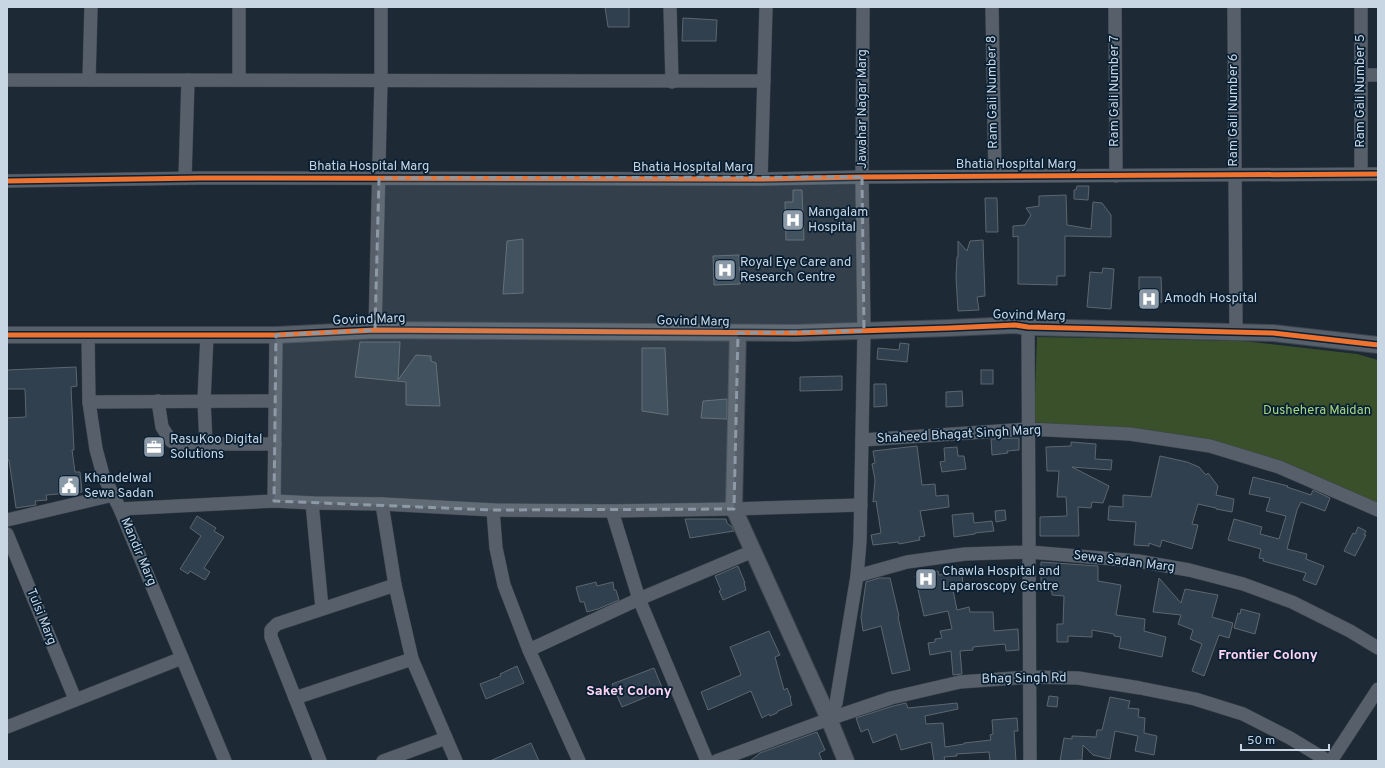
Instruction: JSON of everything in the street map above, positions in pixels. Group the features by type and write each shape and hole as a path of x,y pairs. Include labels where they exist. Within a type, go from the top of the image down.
{"street":[{"path":"89,80 91,7"},
{"path":"239,7 239,80"},
{"path":"375,330 381,80 381,7"},
{"path":"670,7 672,82"},
{"path":"761,179 766,7"},
{"name":"Jawahar Nagar Marg","path":"829,719 836,703 857,576 860,541 864,331 862,177 863,7"},
{"name":"Ram Gali Number 8","path":"992,7 995,176"},
{"name":"Ram Gali Number 7","path":"1115,7 1116,176"},
{"name":"Ram Gali Number 6","path":"1234,7 1236,332"},
{"name":"Ram Gali Number 5","path":"1361,7 1361,174"},
{"path":"1361,75 1378,75"},
{"path":"7,80 764,81"},
{"path":"185,178 188,80"},
{"name":"Bhatia Hospital Marg","path":"7,181 185,178 761,179 1378,174"},
{"name":"Govind Marg","path":"7,335 88,334 135,336 276,336 375,330 796,333 1015,325 1028,327 1273,333 1378,344"},
{"path":"1028,327 1030,761"},
{"path":"738,333 734,509 829,719 846,761"},
{"name":"Mandir Marg","path":"88,334 88,402 96,449 103,475 120,509 226,761"},
{"path":"206,444 204,400 208,336"},
{"path":"274,501 276,336"},
{"path":"88,402 275,400"},
{"path":"158,401 162,427 171,441 180,444 275,444"},
{"name":"Shaheed Bhagat Singh Marg","path":"862,440 1028,429 1130,434 1210,446 1279,467 1378,510"},
{"path":"7,520 113,495"},
{"path":"120,509 274,501 382,504 492,510 612,511 861,505"},
{"path":"312,503 322,608"},
{"path":"382,504 395,584 412,659 456,761"},
{"path":"492,510 496,548 504,585 529,650 575,760"},
{"path":"612,511 640,599 707,761"},
{"name":"Tulsi Marg","path":"7,534 75,699"},
{"path":"529,650 640,599 753,551"},
{"name":"Sewa Sadan Marg","path":"857,576 908,562 965,554 1030,552 1138,561 1189,570 1242,584 1292,602 1350,631 1378,648"},
{"path":"320,761 271,637 271,630 277,624 395,584"},
{"path":"7,727 182,658"},
{"path":"295,698 412,659"},
{"name":"Bhag Singh Rd","path":"716,761 829,719 891,698 960,682 1030,676 1078,678 1140,688 1194,699 1243,714 1290,738 1328,761"},
{"path":"1331,761 1378,689"},
{"path":"383,761 446,738"}],"highlighted area":[{"path":"862,177 864,331 738,333 734,509 493,510 274,501 276,335 375,330 379,178"}],"green space":[{"name":"Dushehera Maidan","path":"1037,337 1243,341 1357,354 1378,360 1378,503 1277,461 1108,431 1034,422"}],"building":[{"path":"605,7 629,7 629,27 608,27"},
{"path":"683,18 717,20 716,41 682,41"},
{"path":"1077,186 1089,186 1088,200 1074,199 1074,190 1076,190"},
{"path":"793,190 802,190 804,240 786,240 785,202 793,202"},
{"path":"1066,195 1067,225 1091,229 1093,202 1102,203 1111,215 1111,237 1065,236 1065,276 1057,276 1057,285 1018,284 1018,236 1013,237 1013,226 1025,225 1031,215 1026,208 1039,206 1039,196"},
{"path":"985,198 997,198 998,232 986,232"},
{"path":"523,239 523,293 503,294 507,241"},
{"path":"983,240 985,296 977,297 979,310 958,311 956,277 958,241 967,251 970,241"},
{"path":"739,255 740,284 714,285 713,256"},
{"path":"1103,268 1114,269 1111,309 1087,307 1090,272 1102,273"},
{"path":"1139,277 1161,277 1162,302 1145,303 1145,290 1139,290"},
{"path":"360,342 400,342 398,380 416,355 431,356 431,361 436,363 440,406 406,405 406,382 355,377"},
{"path":"900,343 909,344 907,362 877,359 878,348 899,350"},
{"path":"642,348 665,348 668,415 642,411"},
{"path":"76,367 77,386 71,387 74,450 72,450 75,472 80,472 82,492 46,495 47,500 35,501 36,505 16,508 9,460 7,460 7,418 26,417 25,389 7,389 7,370"},
{"path":"981,370 993,370 993,384 981,384"},
{"path":"842,376 842,390 800,391 800,377"},
{"path":"874,384 886,384 887,406 874,407"},
{"path":"962,391 963,406 946,407 946,392"},
{"path":"727,399 727,419 701,418 703,401"},
{"path":"1019,438 1019,450 1007,451 1008,453 992,455 991,439"},
{"path":"1071,442 1096,444 1095,459 1112,460 1111,470 1072,467 1109,486 1103,503 1092,502 1091,508 1078,507 1079,536 1040,536 1040,517 1067,516 1066,497 1057,497 1059,471 1047,471 1046,447 1071,446"},
{"path":"917,446 922,485 935,484 936,496 948,495 949,507 920,511 925,536 919,537 920,540 899,544 898,542 873,545 871,535 881,533 876,501 873,502 875,480 872,464 875,463 873,451"},
{"path":"957,447 958,456 964,456 966,469 942,472 940,462 945,461 944,448"},
{"path":"1160,456 1187,462 1199,467 1206,475 1208,473 1218,486 1216,495 1234,499 1232,512 1198,504 1192,524 1198,525 1192,549 1162,540 1160,547 1149,543 1149,546 1134,545 1136,522 1108,520 1109,506 1123,507 1123,495 1151,497"},
{"path":"1253,477 1288,486 1287,487 1311,495 1313,490 1330,498 1325,511 1301,502 1297,510 1287,549 1307,554 1306,559 1324,566 1316,585 1303,580 1306,573 1263,561 1264,559 1259,558 1261,549 1228,540 1234,519 1262,527 1260,534 1279,539 1286,516 1266,511 1270,498 1249,494"},
{"path":"1005,510 1006,520 996,522 995,511"},
{"path":"973,513 974,523 992,521 994,531 954,537 952,515"},
{"path":"197,516 216,528 214,531 224,537 204,568 210,572 205,580 190,571 188,574 180,569 201,536 190,528"},
{"path":"685,519 726,519 727,523 734,531 690,538"},
{"path":"1358,527 1366,531 1364,535 1366,535 1355,556 1344,551 1353,533 1355,534"},
{"path":"1041,562 1098,566 1098,581 1121,585 1116,615 1145,619 1144,631 1166,637 1162,657 1119,648 1121,637 1114,636 1114,634 1092,630 1092,637 1068,636 1068,642 1057,642 1057,624 1063,624 1064,596 1052,595 1052,591 1041,590"},
{"path":"738,566 745,583 746,590 723,600 719,591 721,590 715,576"},
{"path":"938,571 939,575 962,572 963,588 953,590 957,610 969,607 970,612 993,612 994,631 1018,629 1019,650 1006,651 1005,644 973,647 973,650 960,651 962,674 953,675 951,651 930,655 928,643 935,642 935,639 942,638 940,631 952,629 948,611 924,616 915,576"},
{"path":"879,578 890,578 910,670 892,674 881,626 863,631 861,617 866,582"},
{"path":"1159,578 1181,603 1185,589 1218,595 1212,617 1233,623 1229,638 1219,635 1204,676 1192,671 1202,644 1190,639 1193,630 1178,624 1181,615 1153,612"},
{"path":"596,582 597,586 613,582 614,590 616,590 619,600 587,612 584,602 580,602 576,587"},
{"path":"1241,609 1260,614 1255,634 1234,628 1238,613 1240,614"},
{"path":"769,631 780,655 775,657 784,690 787,688 792,705 778,711 777,713 770,716 769,714 762,718 751,691 708,710 701,692 741,675 730,647"},
{"path":"517,666 524,683 486,699 480,684 501,676 500,674"},
{"path":"654,668 663,690 622,707 612,684"},
{"path":"1049,696 1058,697 1057,707 1047,706"},
{"path":"1110,697 1130,701 1128,708 1139,709 1138,717 1145,718 1144,733 1157,736 1154,755 1135,751 1138,736 1115,731 1110,759 1093,755 1083,745 1082,760 1060,761 1064,738 1072,739 1072,736 1096,737 1097,730 1102,730"},
{"path":"906,703 908,708 957,703 958,709 925,716 926,724 943,723 945,747 991,740 990,735 993,734 992,720 1017,718 1018,731 1014,731 1016,761 990,761 989,752 956,754 957,756 944,757 945,761 934,761 931,742 901,750 896,734 873,743 868,729 861,732 856,718"},
{"path":"817,732 825,750 819,753 822,761 750,761 760,753"},
{"path":"531,743 539,761 490,761"}],"cycle path":[{"path":"7,181 201,178 761,179 1378,174"},
{"path":"7,335 276,335 375,330 796,333 1015,325 1028,327 1273,333 1378,345"}],"place":[{"name":"Mangalam Hospital","path":"793,220"},
{"name":"Royal Eye Care and Research Centre","path":"725,270"},
{"name":"Amodh Hospital","path":"1149,299"},
{"name":"RasuKoo Digital Solutions","path":"154,447"},
{"name":"Khandelwal Sewa Sadan","path":"69,486"},
{"name":"Chawla Hospital and Laparoscopy Centre","path":"926,579"}],"district":[{"name":"Frontier Colony","path":"1268,655"},
{"name":"Saket Colony","path":"629,691"}]}
